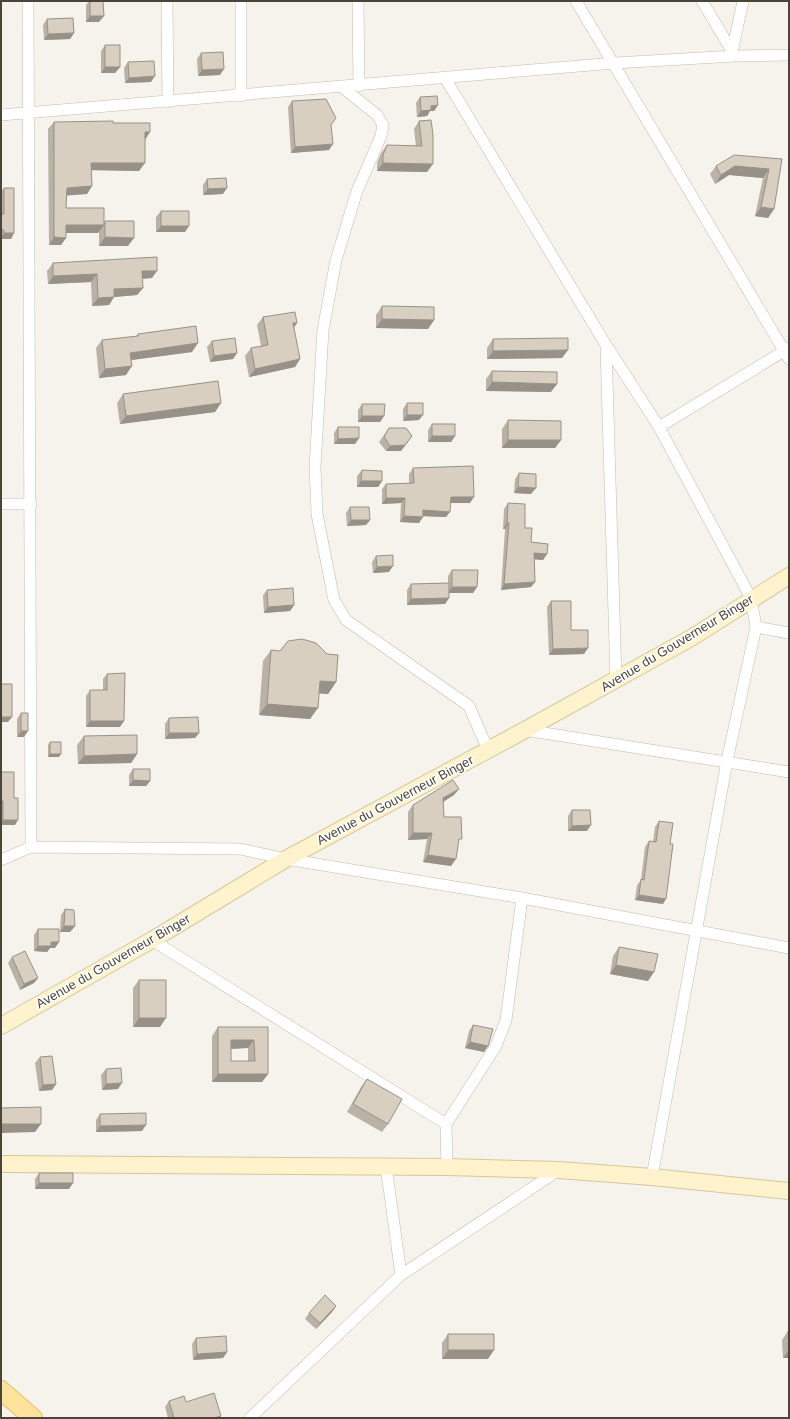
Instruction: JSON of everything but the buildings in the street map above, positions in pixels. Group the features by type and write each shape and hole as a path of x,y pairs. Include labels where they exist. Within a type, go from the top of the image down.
{"main road":[{"name":"Avenue du Gouverneur Binger","path":"1,1026 152,940 286,859 526,730 691,638 751,598 789,576"},
{"path":"1,1164 447,1166 559,1170 652,1177 789,1191"},
{"path":"1,1390 33,1418"}],"street":[{"path":"28,1 30,114 31,846"},
{"path":"167,1 168,102"},
{"path":"241,1 241,96"},
{"path":"358,1 359,86"},
{"path":"576,1 615,63 788,353 659,427"},
{"path":"702,1 733,54"},
{"path":"733,54 743,1"},
{"path":"1,116 615,63 733,54 789,55"},
{"path":"445,78 606,345 659,427 751,598 756,627 727,761 652,1177"},
{"path":"342,87 377,115 383,125 381,136 357,191 336,260 323,330 315,467 317,514 329,580 334,600 346,620 469,706 488,750"},
{"path":"606,345 616,680"},
{"path":"1,504 31,504"},
{"path":"756,627 789,633"},
{"path":"526,730 789,772"},
{"path":"1,860 31,846 240,849 286,859 522,898 789,948"},
{"path":"447,1166 446,1124 496,1046 506,1020 522,898"},
{"path":"152,940 446,1124"},
{"path":"386,1166 401,1275"},
{"path":"250,1418 401,1275 559,1170"}]}
